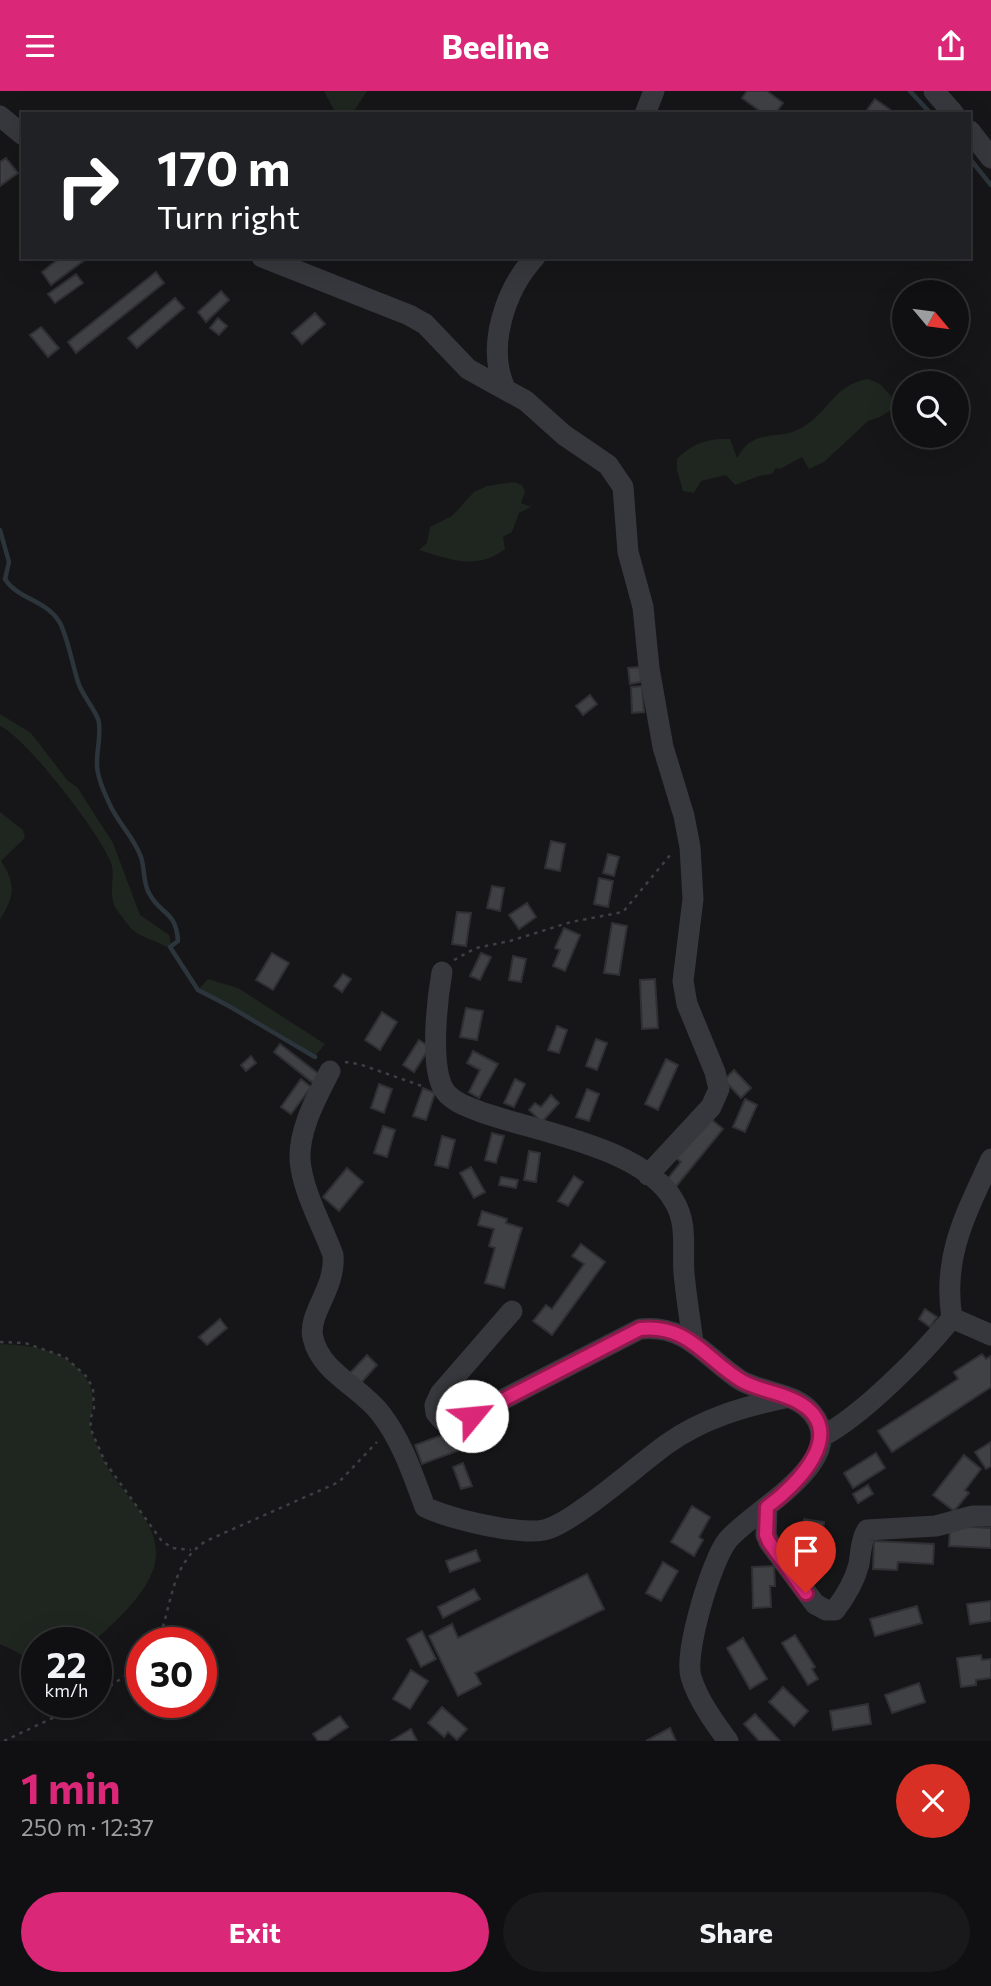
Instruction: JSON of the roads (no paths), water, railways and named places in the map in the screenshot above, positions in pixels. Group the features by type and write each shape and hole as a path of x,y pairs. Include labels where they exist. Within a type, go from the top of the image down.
{"street":[{"path":"646,112 654,91"},
{"path":"934,91 952,112"},
{"path":"0,116 21,133"},
{"path":"971,132 991,158"},
{"path":"267,259 409,315 425,324 468,369 526,401 564,435 608,465 623,487 628,552 643,607 649,668 663,747 684,816 690,847 693,899 683,981 687,1004 715,1072 719,1089 711,1107 648,1175"},
{"path":"505,388 496,360 496,341 515,287 534,259"},
{"path":"442,972 436,1001 437,1056 444,1089 468,1108 597,1147 637,1165 673,1198 684,1228 685,1286 692,1342"},
{"path":"330,1071 314,1104 301,1150 304,1181 333,1255 334,1269 332,1281 313,1325 312,1336 327,1363 379,1411 388,1424 408,1462 425,1507 437,1513 514,1531 545,1530 570,1517 668,1443 697,1425 723,1414 787,1397"},
{"path":"821,1437 842,1426 932,1342 952,1318 948,1281 955,1244 991,1159"},
{"path":"512,1311 440,1394 435,1405 436,1413 442,1420 463,1420 640,1329 670,1330 692,1342 743,1382 787,1397 805,1406 813,1414 821,1437 818,1448 795,1483 728,1540 709,1579 689,1660 691,1676 699,1695 728,1741"},
{"path":"952,1318 991,1335"},
{"path":"767,1507 766,1535 769,1542 810,1599 825,1610 835,1610 842,1601 856,1573 863,1537 867,1530 936,1526 972,1516 991,1516"}],"waterway":[{"path":"910,91 929,112"},
{"path":"971,160 991,185"},
{"path":"0,530 9,562 5,579 18,592 49,610 61,625 80,687 98,719 97,767 101,785 115,814 138,850 149,893 171,918 177,931 178,941 170,947 198,990 315,1057"}]}
